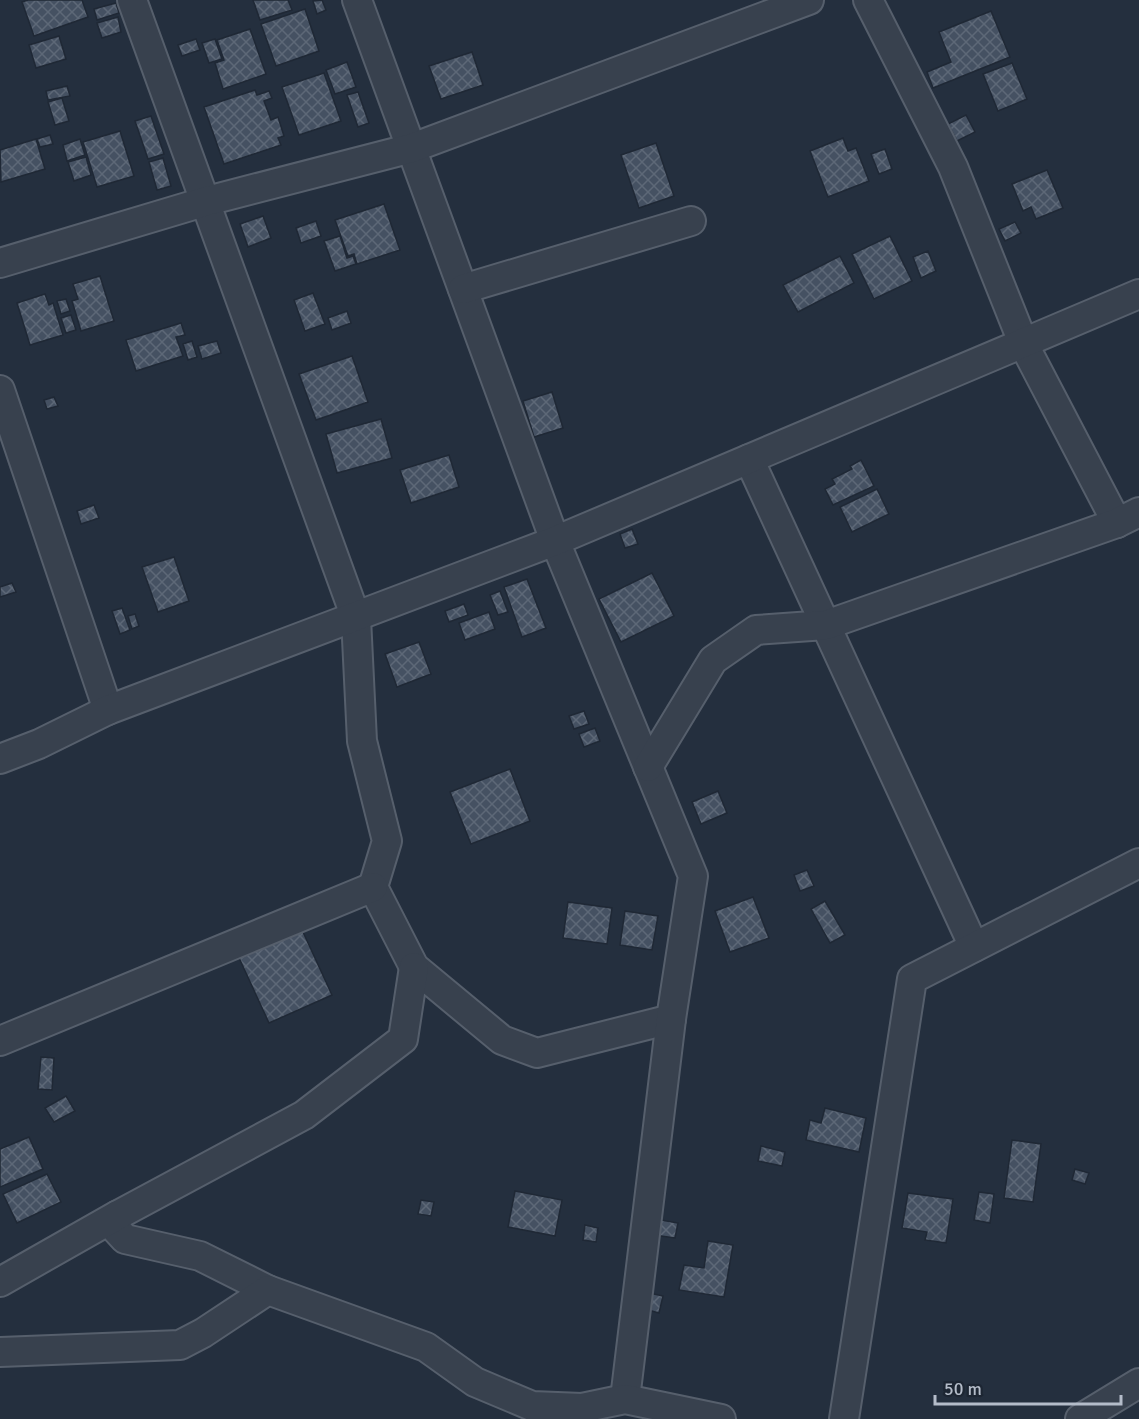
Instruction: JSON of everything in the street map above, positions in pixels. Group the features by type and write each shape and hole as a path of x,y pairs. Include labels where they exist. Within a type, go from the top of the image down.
{"street":[{"path":"132,0 207,201 356,618 362,741 387,841 373,886 414,967 502,1040 537,1053 671,1019"},
{"path":"357,0 555,541 693,876 671,1019 626,1398"},
{"path":"0,263 207,201 412,148 808,0"},
{"path":"648,767 713,660 756,630 826,625 1128,518 1024,345 952,167 868,0"},
{"path":"463,289 691,222"},
{"path":"0,759 39,744 108,710 555,541 1024,345 1139,294"},
{"path":"0,390 108,710"},
{"path":"749,459 974,947"},
{"path":"844,1419 912,979 1139,863"},
{"path":"0,1041 373,886"},
{"path":"0,1282 118,1215 304,1115 403,1039 414,967"},
{"path":"118,1215 114,1227 125,1239 200,1256 268,1290 426,1347 475,1382 532,1406 582,1408 626,1398 721,1419"},
{"path":"0,1352 180,1345 203,1334 268,1290"},
{"path":"1080,1419 1139,1383"}],"building":[{"path":"82,0 88,17 34,36 22,2"},
{"path":"253,0 288,0 292,10 260,20"},
{"path":"322,0 326,10 317,14 313,1"},
{"path":"116,3 119,13 97,20 94,9"},
{"path":"305,9 319,51 276,66 261,24"},
{"path":"991,11 1010,57 933,88 927,72 951,62 939,32"},
{"path":"118,17 121,32 102,38 97,23"},
{"path":"250,29 266,74 223,89 215,63 224,60 217,40"},
{"path":"59,36 66,59 36,68 29,45"},
{"path":"196,39 200,50 182,56 178,45"},
{"path":"215,39 222,59 209,63 202,43"},
{"path":"472,52 483,85 441,99 429,66"},
{"path":"347,62 356,87 335,94 326,70"},
{"path":"1012,63 1027,99 998,111 983,74"},
{"path":"324,73 341,121 299,135 282,87"},
{"path":"67,86 70,96 48,100 46,91"},
{"path":"255,90 257,95 269,91 272,98 264,101 271,120 278,117 284,136 278,138 281,145 224,164 204,107"},
{"path":"358,92 369,123 358,127 347,95"},
{"path":"62,98 69,121 55,125 48,102"},
{"path":"966,115 975,132 957,141 948,124"},
{"path":"151,116 164,154 148,159 135,121"},
{"path":"120,131 134,176 97,187 83,142"},
{"path":"50,135 53,144 40,147 37,139"},
{"path":"843,138 848,151 856,148 869,181 828,197 810,151"},
{"path":"36,139 45,169 1,182 0,150"},
{"path":"80,139 85,155 67,161 63,145"},
{"path":"656,143 674,196 639,208 621,155"},
{"path":"885,149 892,169 879,174 871,154"},
{"path":"86,157 91,175 74,181 68,162"},
{"path":"163,158 171,186 157,190 149,162"},
{"path":"1047,170 1063,208 1036,219 1031,207 1023,211 1012,184"},
{"path":"384,204 400,250 357,264 354,254 348,256 335,220"},
{"path":"263,216 271,238 248,247 240,224"},
{"path":"316,221 321,236 301,243 296,228"},
{"path":"1015,222 1021,233 1005,241 999,229"},
{"path":"340,236 347,258 353,256 356,264 335,271 324,241"},
{"path":"890,236 912,281 874,299 852,254"},
{"path":"928,251 936,271 921,278 913,257"},
{"path":"840,256 854,283 798,312 783,285"},
{"path":"100,276 114,321 81,331 72,301 78,299 73,284"},
{"path":"313,293 325,324 305,331 294,300"},
{"path":"45,294 49,305 53,303 63,335 30,345 17,303"},
{"path":"66,299 70,311 61,314 57,301"},
{"path":"347,311 351,323 332,330 328,318"},
{"path":"71,315 76,330 66,333 61,318"},
{"path":"181,323 185,335 176,337 183,356 136,371 126,340"},
{"path":"192,341 197,357 188,360 183,344"},
{"path":"217,341 221,353 202,359 198,346"},
{"path":"352,356 368,402 316,420 299,374"},
{"path":"552,392 563,428 534,437 523,401"},
{"path":"54,397 58,406 47,409 44,400"},
{"path":"381,419 392,458 337,473 326,434"},
{"path":"449,455 459,487 411,503 400,470"},
{"path":"861,460 874,486 833,505 825,489 835,484 832,479 852,469 850,466"},
{"path":"877,489 889,514 852,532 840,507"},
{"path":"94,505 99,518 81,524 77,511"},
{"path":"632,529 638,544 625,548 620,534"},
{"path":"174,557 189,601 158,612 142,567"},
{"path":"652,573 674,616 621,642 599,599"},
{"path":"527,579 546,628 522,637 504,587"},
{"path":"12,583 16,592 0,597 0,587"},
{"path":"500,591 508,612 498,615 490,595"},
{"path":"464,604 468,615 449,622 445,611"},
{"path":"122,608 130,630 120,634 112,611"},
{"path":"489,612 495,629 465,640 459,623"},
{"path":"135,614 139,626 132,629 128,616"},
{"path":"419,642 431,674 397,687 385,654"},
{"path":"584,711 589,724 574,729 569,716"},
{"path":"595,728 600,741 584,747 579,734"},
{"path":"510,769 530,821 471,844 450,792"},
{"path":"718,791 727,813 701,824 692,802"},
{"path":"807,870 814,886 800,891 794,875"},
{"path":"753,897 769,938 730,952 715,911"},
{"path":"825,901 845,935 830,943 811,909"},
{"path":"568,902 612,908 607,944 563,938"},
{"path":"625,911 658,916 652,950 620,945"},
{"path":"297,919 332,995 269,1023 234,947"},
{"path":"41,1057 54,1058 52,1090 38,1089"},
{"path":"66,1096 75,1111 54,1122 45,1108"},
{"path":"825,1108 866,1118 859,1152 806,1140 810,1120 821,1123"},
{"path":"29,1137 43,1169 0,1187 0,1149"},
{"path":"1012,1140 1041,1144 1033,1202 1004,1198"},
{"path":"761,1146 785,1152 782,1166 758,1161"},
{"path":"1075,1169 1089,1173 1085,1184 1072,1180"},
{"path":"47,1174 61,1202 17,1223 3,1194"},
{"path":"515,1191 562,1200 555,1236 508,1227"},
{"path":"979,1192 994,1194 990,1223 974,1220"},
{"path":"908,1193 953,1199 946,1243 925,1240 927,1232 902,1228"},
{"path":"421,1200 434,1202 431,1216 418,1214"},
{"path":"650,1218 678,1223 675,1238 647,1234"},
{"path":"585,1225 598,1228 596,1242 583,1240"},
{"path":"708,1241 733,1245 724,1297 679,1290 684,1265 704,1268"},
{"path":"645,1292 663,1296 659,1313 641,1308"}]}
